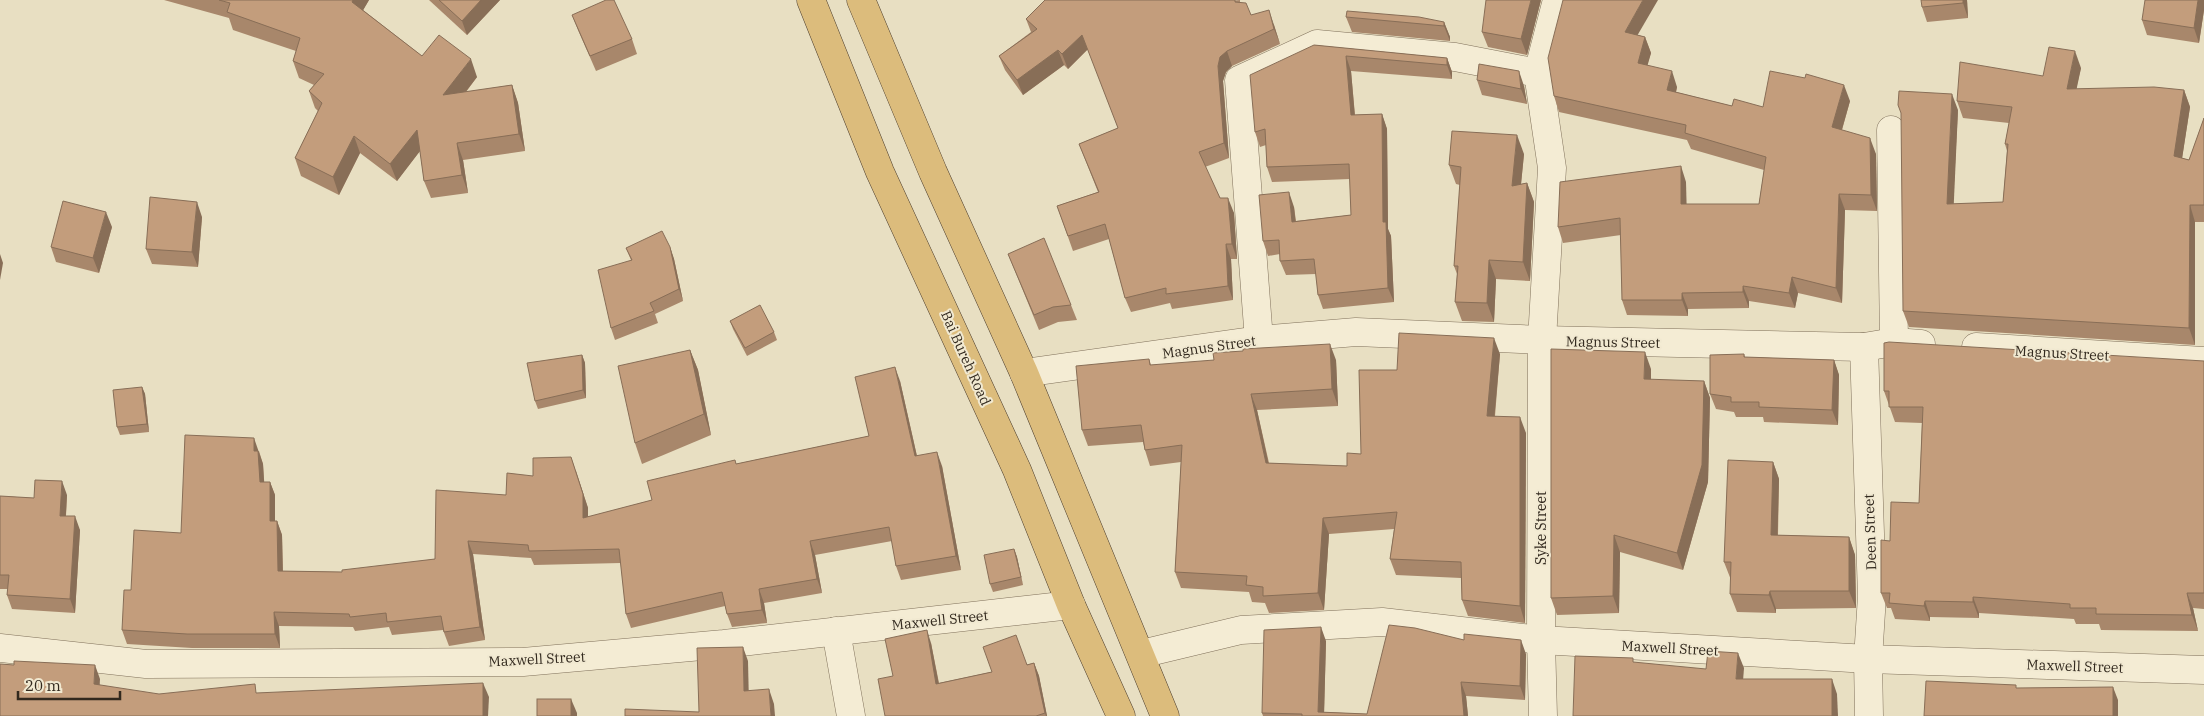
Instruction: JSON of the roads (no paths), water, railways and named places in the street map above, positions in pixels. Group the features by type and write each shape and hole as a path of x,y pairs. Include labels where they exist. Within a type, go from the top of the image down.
{"highway":[{"name":"Bai Bureh Road","path":"810,0 880,172 1017,470 1072,605 1121,716"},
{"path":"861,0 933,172 1024,373 1165,716"}],"street":[{"path":"1259,340 1239,80 1317,44 1455,57 1538,73 1557,0"},
{"name":"Syke Street","path":"1538,73 1552,168 1542,340 1540,640 1543,716"},
{"path":"1891,130 1894,342"},
{"name":"Magnus Street","path":"1024,373 1259,340 1356,332 1542,340 1864,347 1894,342 2204,361"},
{"name":"Deen Street","path":"1864,347 1872,596 1868,659 1869,716"},
{"name":"Maxwell Street","path":"0,648 146,664 523,662 724,644 1072,605"},
{"name":"Maxwell Street","path":"1141,654 1241,630 1382,622 1540,640 1868,659 2204,670"},
{"path":"836,631 851,716"}]}
